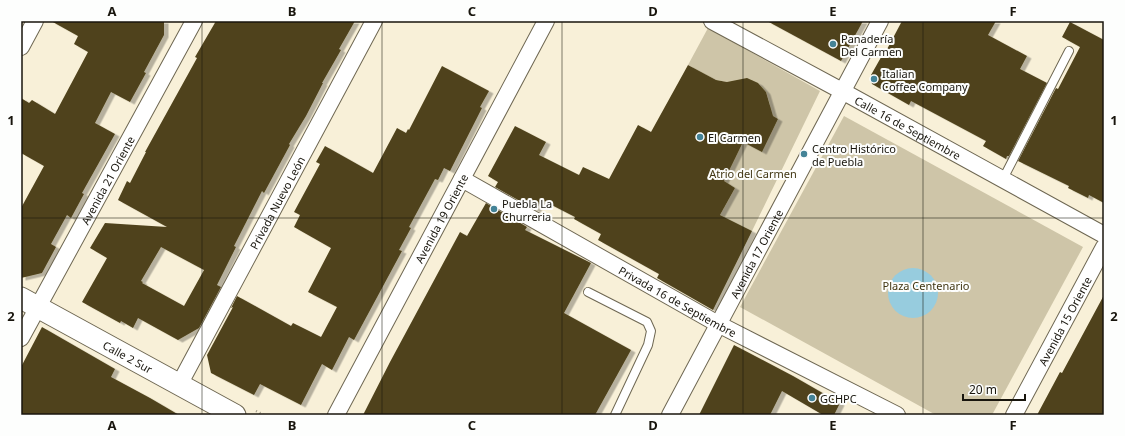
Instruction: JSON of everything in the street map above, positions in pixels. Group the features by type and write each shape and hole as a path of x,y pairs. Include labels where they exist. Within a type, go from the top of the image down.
{"street":[{"path":"21,47 35,21"},
{"name":"Avenida 21 Oriente","path":"21,338 29,303 194,21"},
{"name":"Privada Nuevo León","path":"179,384 374,21"},
{"name":"Avenida 19 Oriente","path":"336,415 546,21"},
{"name":"Calle 16 de Septiembre","path":"712,21 1104,235"},
{"name":"Avenida 17 Oriente","path":"670,415 880,21"},
{"name":"Privada 16 de Septiembre","path":"462,180 718,324 897,415"},
{"name":"Avenida 15 Oriente","path":"1014,415 1104,247"},
{"name":"Calle 2 Sur","path":"29,303 235,415"}],"lane":[{"path":"1003,179 1069,51"},
{"path":"588,292 647,322 651,331 648,345 615,415"}],"green space":[{"name":"Atrio del Carmen","path":"708,28 820,91 752,231 720,215 735,188 723,181 743,142 762,151 778,119 766,113 770,105 766,92 758,83 727,82 716,80 688,65"},
{"name":"Plaza Centenario","path":"844,116 1083,247 992,415 936,415 740,307"}],"water":[{"path":"913,268 923,270 931,275 936,283 938,293 936,303 931,311 923,316 913,318 903,316 895,311 890,303 888,293 890,283 895,275 903,270"}],"building":[{"path":"51,21 164,21 164,35 130,102 111,92 95,123 115,134 82,193 84,194 71,218 67,215 51,244 56,247 42,273 21,278 21,208 44,166 21,153 21,98 29,103 32,100 55,114 88,52 74,44 78,36"},
{"path":"216,21 355,21 339,49 341,50 322,83 306,116 289,144 290,145 264,193 262,191 234,246 236,247 217,285 221,287 199,328 178,340 138,318 133,328 121,321 120,323 82,302 107,258 90,248 105,223 167,227 118,200 127,181 130,183 145,152 197,58 195,57","holes":["161,247 204,270 184,306 142,283 143,282 141,281"]},
{"path":"767,21 863,21 841,61"},
{"path":"902,21 996,21 988,35 1027,56 1020,69 1047,83 1009,156 1007,156 1006,159 983,146 986,141 911,101 909,105 872,84 871,75"},
{"path":"1070,22 1104,40 1104,203 1089,195 1088,198 1068,188 1069,186 1018,161 1056,88 1058,89 1080,47 1062,37"},
{"path":"688,65 716,80 727,82 747,78 758,83 766,92 773,116 778,119 762,152 743,142 724,181 735,188 720,215 752,231 713,310 657,278 659,274 598,240 601,234 574,219 575,217 542,200 536,210 495,187 498,182 488,176 515,126 546,142 539,155 579,175 583,167 609,179 638,125 651,132"},
{"path":"442,66 489,91 450,171 444,168 438,180 435,179 409,227 411,228 399,250 402,251 354,340 349,337 332,370 322,364 301,405 260,384 254,395 211,373 207,355 233,307 231,308 237,296 291,326 293,323 321,337 337,307 308,292 331,248 294,227 300,215 294,212 320,164 316,162 325,146 373,173 397,128 406,133 408,129 409,130"},
{"path":"486,203 527,227 525,230 591,263 564,313 631,350 595,415 363,415 460,232 467,236"},
{"path":"1104,295 1104,415 1037,415 1060,372 1062,373"},
{"path":"42,327 115,369 111,377 179,415 21,415 21,367"},
{"path":"734,345 840,403 834,415 823,415 782,391 770,415 699,415"}],"place":[{"name":"Panadería Del Carmen","path":"833,44"},
{"name":"Italian Coffee Company","path":"874,79"},
{"name":"El Carmen","path":"700,137"},
{"name":"Centro Histórico de Puebla","path":"804,154"},
{"name":"Puebla La Churreria","path":"494,209"},
{"name":"GCHPC","path":"812,398"}]}
